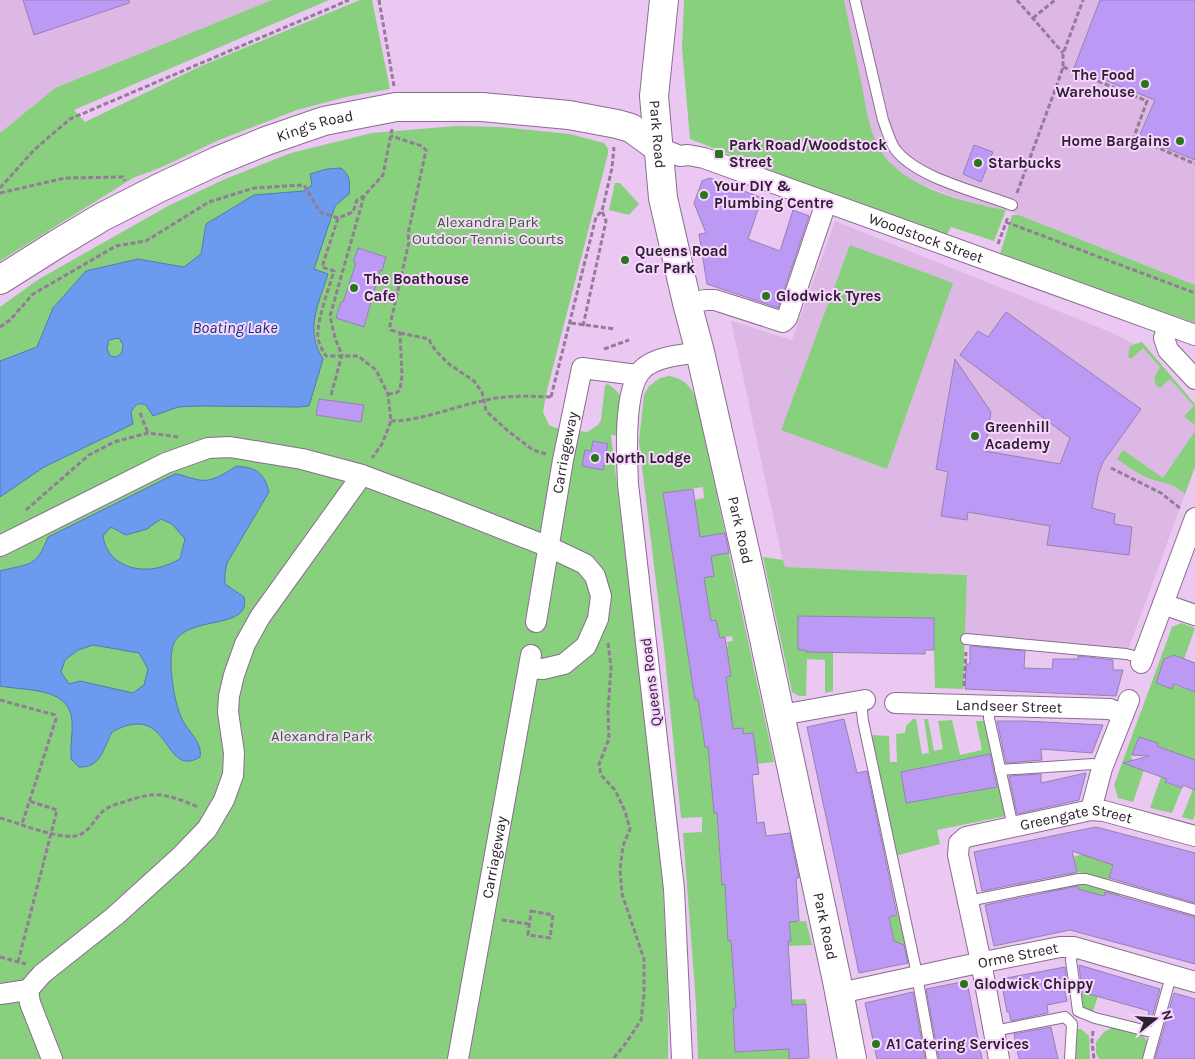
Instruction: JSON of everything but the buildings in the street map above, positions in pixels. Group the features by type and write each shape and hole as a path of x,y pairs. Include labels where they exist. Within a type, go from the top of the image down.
{"street":[{"name":"Park Road","path":"664,0 654,96 663,198 700,352 781,715 840,993 852,1059"},
{"name":"King's Road","path":"0,280 102,217 217,161 266,141 324,121 396,107 482,107 569,115 617,124 631,128 657,147"},
{"name":"Woodstock Street","path":"657,147 680,156 688,155 704,158 1195,335"},
{"path":"687,303 714,300 783,322 787,318 826,203"},
{"path":"1168,326 1164,338 1168,350 1195,379"},
{"path":"637,375 656,361 700,352"},
{"name":"Carriageway","path":"536,622 563,460 582,368 637,375"},
{"name":"Queens Road","path":"637,375 631,390 627,434 628,484 674,889 682,1059"},
{"path":"0,546 166,463 208,448 230,447 257,450 302,459 362,475 549,547 585,564 595,576 600,596 598,619 593,631"},
{"path":"0,994 28,990 42,974 115,916 180,857 206,829 224,800 232,775 234,753 228,712 229,696 245,644 260,617 362,475"},
{"path":"1141,661 1163,604 1189,515"},
{"path":"1163,604 1195,615"},
{"name":"Carriageway","path":"458,1059 530,661 542,670 564,664 586,646 593,631"},
{"path":"781,715 863,700"},
{"name":"Landseer Street","path":"894,703 1110,709 1126,707 1102,768"},
{"path":"1091,810 1102,768"},
{"name":"Greengate Street","path":"968,901 958,855 959,842 966,838 1091,810 1104,811 1195,836"},
{"path":"968,901 999,1059"},
{"name":"Orme Street","path":"840,993 1060,947 1074,948 1195,982"},
{"path":"28,990 30,1003 52,1059"}],"lane":[{"path":"855,0 883,120 890,140 896,150 910,164 928,174 1012,205"},
{"path":"966,639 1126,654 1141,661"},
{"path":"863,700 863,721 932,1059"},
{"path":"989,706 989,718 1013,827"},
{"path":"1000,770 1093,764 1102,768"},
{"path":"968,901 1079,879 1195,910"},
{"path":"1074,948 1071,960 1078,1010 1094,1018 1155,1034"},
{"path":"1148,1059 1171,976"},
{"path":"994,1031 1065,1018 1072,1024 1070,1059"}],"path":[{"path":"0,188 34,150 70,119 348,0"},
{"path":"0,327 10,320 33,294 116,246 146,241 209,202 254,188 304,184 320,212 338,218 353,212 357,200 364,196 383,175 396,107 392,69 379,0"},
{"path":"1018,0 1063,54"},
{"path":"1033,18 1055,0"},
{"path":"1016,194 1063,67 1063,54 1083,0"},
{"path":"1063,67 1147,101 1134,137 1195,164"},
{"path":"391,136 422,146 426,150 408,234 409,242 390,325 391,330 429,339 437,352 449,364 474,382 482,392 486,411 508,431 534,450 563,460"},
{"path":"551,397 596,217 602,211 612,168 615,144"},
{"path":"0,192 65,178 123,177 126,183"},
{"path":"330,395 342,355 335,338 330,316 364,196"},
{"path":"583,326 606,221 602,211"},
{"path":"338,218 322,267 334,271 319,325 318,337 321,348 326,356 358,356 376,370 388,394 391,422 382,444 362,475"},
{"path":"996,248 1006,222 1195,293"},
{"path":"571,323 615,329"},
{"path":"388,394 396,393 400,390 402,375 400,333"},
{"path":"604,349 629,340"},
{"path":"391,422 408,421 484,400 505,397 576,398"},
{"path":"140,413 148,433"},
{"path":"25,511 89,455 114,442 148,433 198,440 208,448"},
{"path":"1111,468 1161,493 1189,515"},
{"path":"593,631 608,638 610,668 609,739 599,764 601,775 616,790 630,829 623,846 620,869 621,886 644,959 644,994 641,1020 613,1059"},
{"path":"964,693 966,639"},
{"path":"0,700 55,715 56,719 22,824"},
{"path":"0,818 51,833 74,836 84,833 91,828 103,812 111,806 139,797 158,794 175,797 214,816"},
{"path":"18,962 57,810 29,801"},
{"path":"532,912 553,915 550,938 528,935 529,924 532,912"},
{"path":"504,920 529,924"},
{"path":"0,956 36,967 42,974"},
{"path":"1094,1018 1092,1041 1094,1059"}],"shaded area":[{"path":"0,0 272,0 55,88 0,133"},
{"path":"844,0 1195,0 1195,285 1006,210 977,205 920,184 905,176 893,166 879,149 870,128"},
{"name":"Greenhill Academy","path":"835,221 1115,334 1134,344 1142,342 1195,404 1195,467 1128,650 964,633 967,575 784,567 731,321 792,340"}],"green space":[{"path":"272,0 329,0 74,110 85,122 201,66 360,0 372,0 390,89 350,96 297,110 219,140 162,167 133,178 0,261 0,133 55,88"},
{"path":"684,0 844,0 868,118 879,148 889,162 918,183 954,198 1006,210 994,241 951,227 945,238 690,139 682,48"},
{"name":"Alexandra Park","path":"456,126 501,127 570,134 604,143 608,149 543,412 549,425 556,428 587,432 598,425 601,420 605,385 608,384 615,389 622,401 621,436 611,435 653,785 663,888 668,1001 668,1059 0,1059 0,307 39,279 168,206 225,179 291,153 372,133"},
{"path":"615,183 620,183 639,204 629,215 609,210"},
{"path":"1012,215 1019,215 1195,285 1195,323 1000,254"},
{"path":"850,245 953,283 887,469 781,430"},
{"path":"1142,342 1195,404 1195,425 1184,416 1194,406 1170,379 1160,388 1156,385 1154,378 1160,367 1143,348 1131,359 1128,357 1130,346"},
{"path":"669,376 679,379 691,389 696,398 725,533 710,536 712,546 710,547 713,555 729,553 774,762 756,764 757,775 752,775 749,750 724,752 725,759 709,761 715,813 747,810 748,819 717,821 722,884 752,883 752,873 768,871 767,857 764,857 763,846 750,847 749,837 774,835 776,849 792,847 793,849 780,850 781,856 772,857 773,865 795,863 796,865 781,867 781,880 764,881 764,886 726,889 728,940 766,938 767,947 782,946 782,957 762,958 761,951 732,953 735,994 764,992 764,988 785,986 786,1000 806,999 806,1004 786,1005 786,1009 764,1010 763,1004 733,1008 735,1052 789,1049 789,1059 698,1059 696,1004 683,833 702,832 702,817 681,818 664,648 639,442 644,395 649,386 660,378","holes":["703,487 704,498 694,500 699,530 699,538 697,538 698,548 708,547 709,556 705,557 706,566 712,565 714,576 704,578 711,621 716,620 718,631 712,632 714,639 732,636 733,641 727,642 728,647 719,649 724,660 729,660 731,675 726,677 733,729 742,728 743,734 753,733 754,740 706,747 698,699 695,699 663,493"]},
{"path":"1195,431 1195,467 1185,494 1171,485 1144,476 1117,459 1123,450 1163,478"},
{"path":"763,557 783,560 785,567 967,575 963,689 935,688 933,618 798,616 798,650 826,652 833,650 833,691 825,693 825,660 807,659 806,696 799,696 792,692"},
{"path":"1181,623 1195,628 1184,659 1174,655 1164,659 1156,682 1172,688 1174,685 1195,692 1195,760 1155,751 1158,743 1139,737 1131,757 1138,768 1144,770 1133,802 1118,798 1114,785 1172,627"},
{"path":"913,719 916,719 922,754 929,753 924,719 928,719 934,751 943,749 938,721 952,720 960,755 982,750 976,721 985,721 1006,816 937,830 940,844 895,856 871,735 889,736 890,762 897,762 896,734 905,733 906,726","holes":["991,754 998,787 945,797 939,764","933,765 934,769 907,803 901,772 917,769 925,770 925,767"]},
{"path":"1161,777 1167,779 1166,783 1182,788 1172,813 1150,808"},
{"path":"1193,789 1195,790 1195,814 1193,820 1182,817"},
{"path":"1085,829 1087,829 1113,863 1108,880 1078,872 1069,876 1068,870 1076,868 1074,857 1082,854"},
{"path":"1078,883 1120,894 1114,914 1088,906 1078,888 1069,887 1064,919 1047,901 1045,890"},
{"path":"899,915 906,946 896,948 889,917"},
{"path":"806,921 812,945 787,946 786,941 791,940 789,922"},
{"path":"1078,991 1098,996 1093,1011 1082,1008"},
{"path":"1113,1027 1140,1032 1147,1041 1143,1059 1099,1059 1096,1053 1096,1042 1104,1032"},
{"path":"1077,1029 1081,1029 1089,1036 1090,1059 1074,1059"}],"water":[{"name":"Boating Lake","path":"341,168 347,174 349,194 335,206 314,269 328,274 317,306 314,327 317,348 323,359 309,406 178,407 153,416 146,405 139,404 133,408 131,413 133,424 44,467 0,497 0,361 37,347 53,308 86,271 138,259 184,267 201,254 206,224 254,195 304,191 312,185 310,174 327,169","holes":["119,338 123,345 122,352 117,357 110,356 107,348 109,340"]},
{"path":"237,466 258,472 265,480 269,492 227,563 225,584 244,597 244,607 239,614 230,619 194,628 183,633 175,641 172,648 172,679 178,710 197,741 200,757 188,761 179,758 156,731 146,725 131,725 112,732 97,761 79,767 71,759 72,720 69,709 63,701 44,692 0,686 0,571 31,563 40,554 48,537 175,474 206,480 217,477","holes":["161,519 172,524 185,539 180,559 164,566 142,569 124,565 110,554 103,536 111,527 126,535 147,529","93,645 139,653 148,669 144,685 133,693 80,681 69,684 61,672 65,660 78,650"]}],"place":[{"name":"The Food Warehouse","path":"1145,84"},
{"name":"Home Bargains","path":"1180,141"},
{"name":"Park Road/Woodstock Street","path":"719,154"},
{"name":"Starbucks","path":"978,163"},
{"name":"Your DIY & Plumbing Centre","path":"704,195"},
{"name":"Queens Road Car Park","path":"625,260"},
{"name":"The Boathouse Cafe","path":"354,288"},
{"name":"Glodwick Tyres","path":"766,296"},
{"name":"Greenhill Academy","path":"975,436"},
{"name":"North Lodge","path":"595,458"},
{"name":"Glodwick Chippy","path":"964,984"},
{"name":"A1 Catering Services","path":"876,1044"}],"park label":[{"name":"Alexandra Park Outdoor Tennis Courts","path":"488,230"}]}
